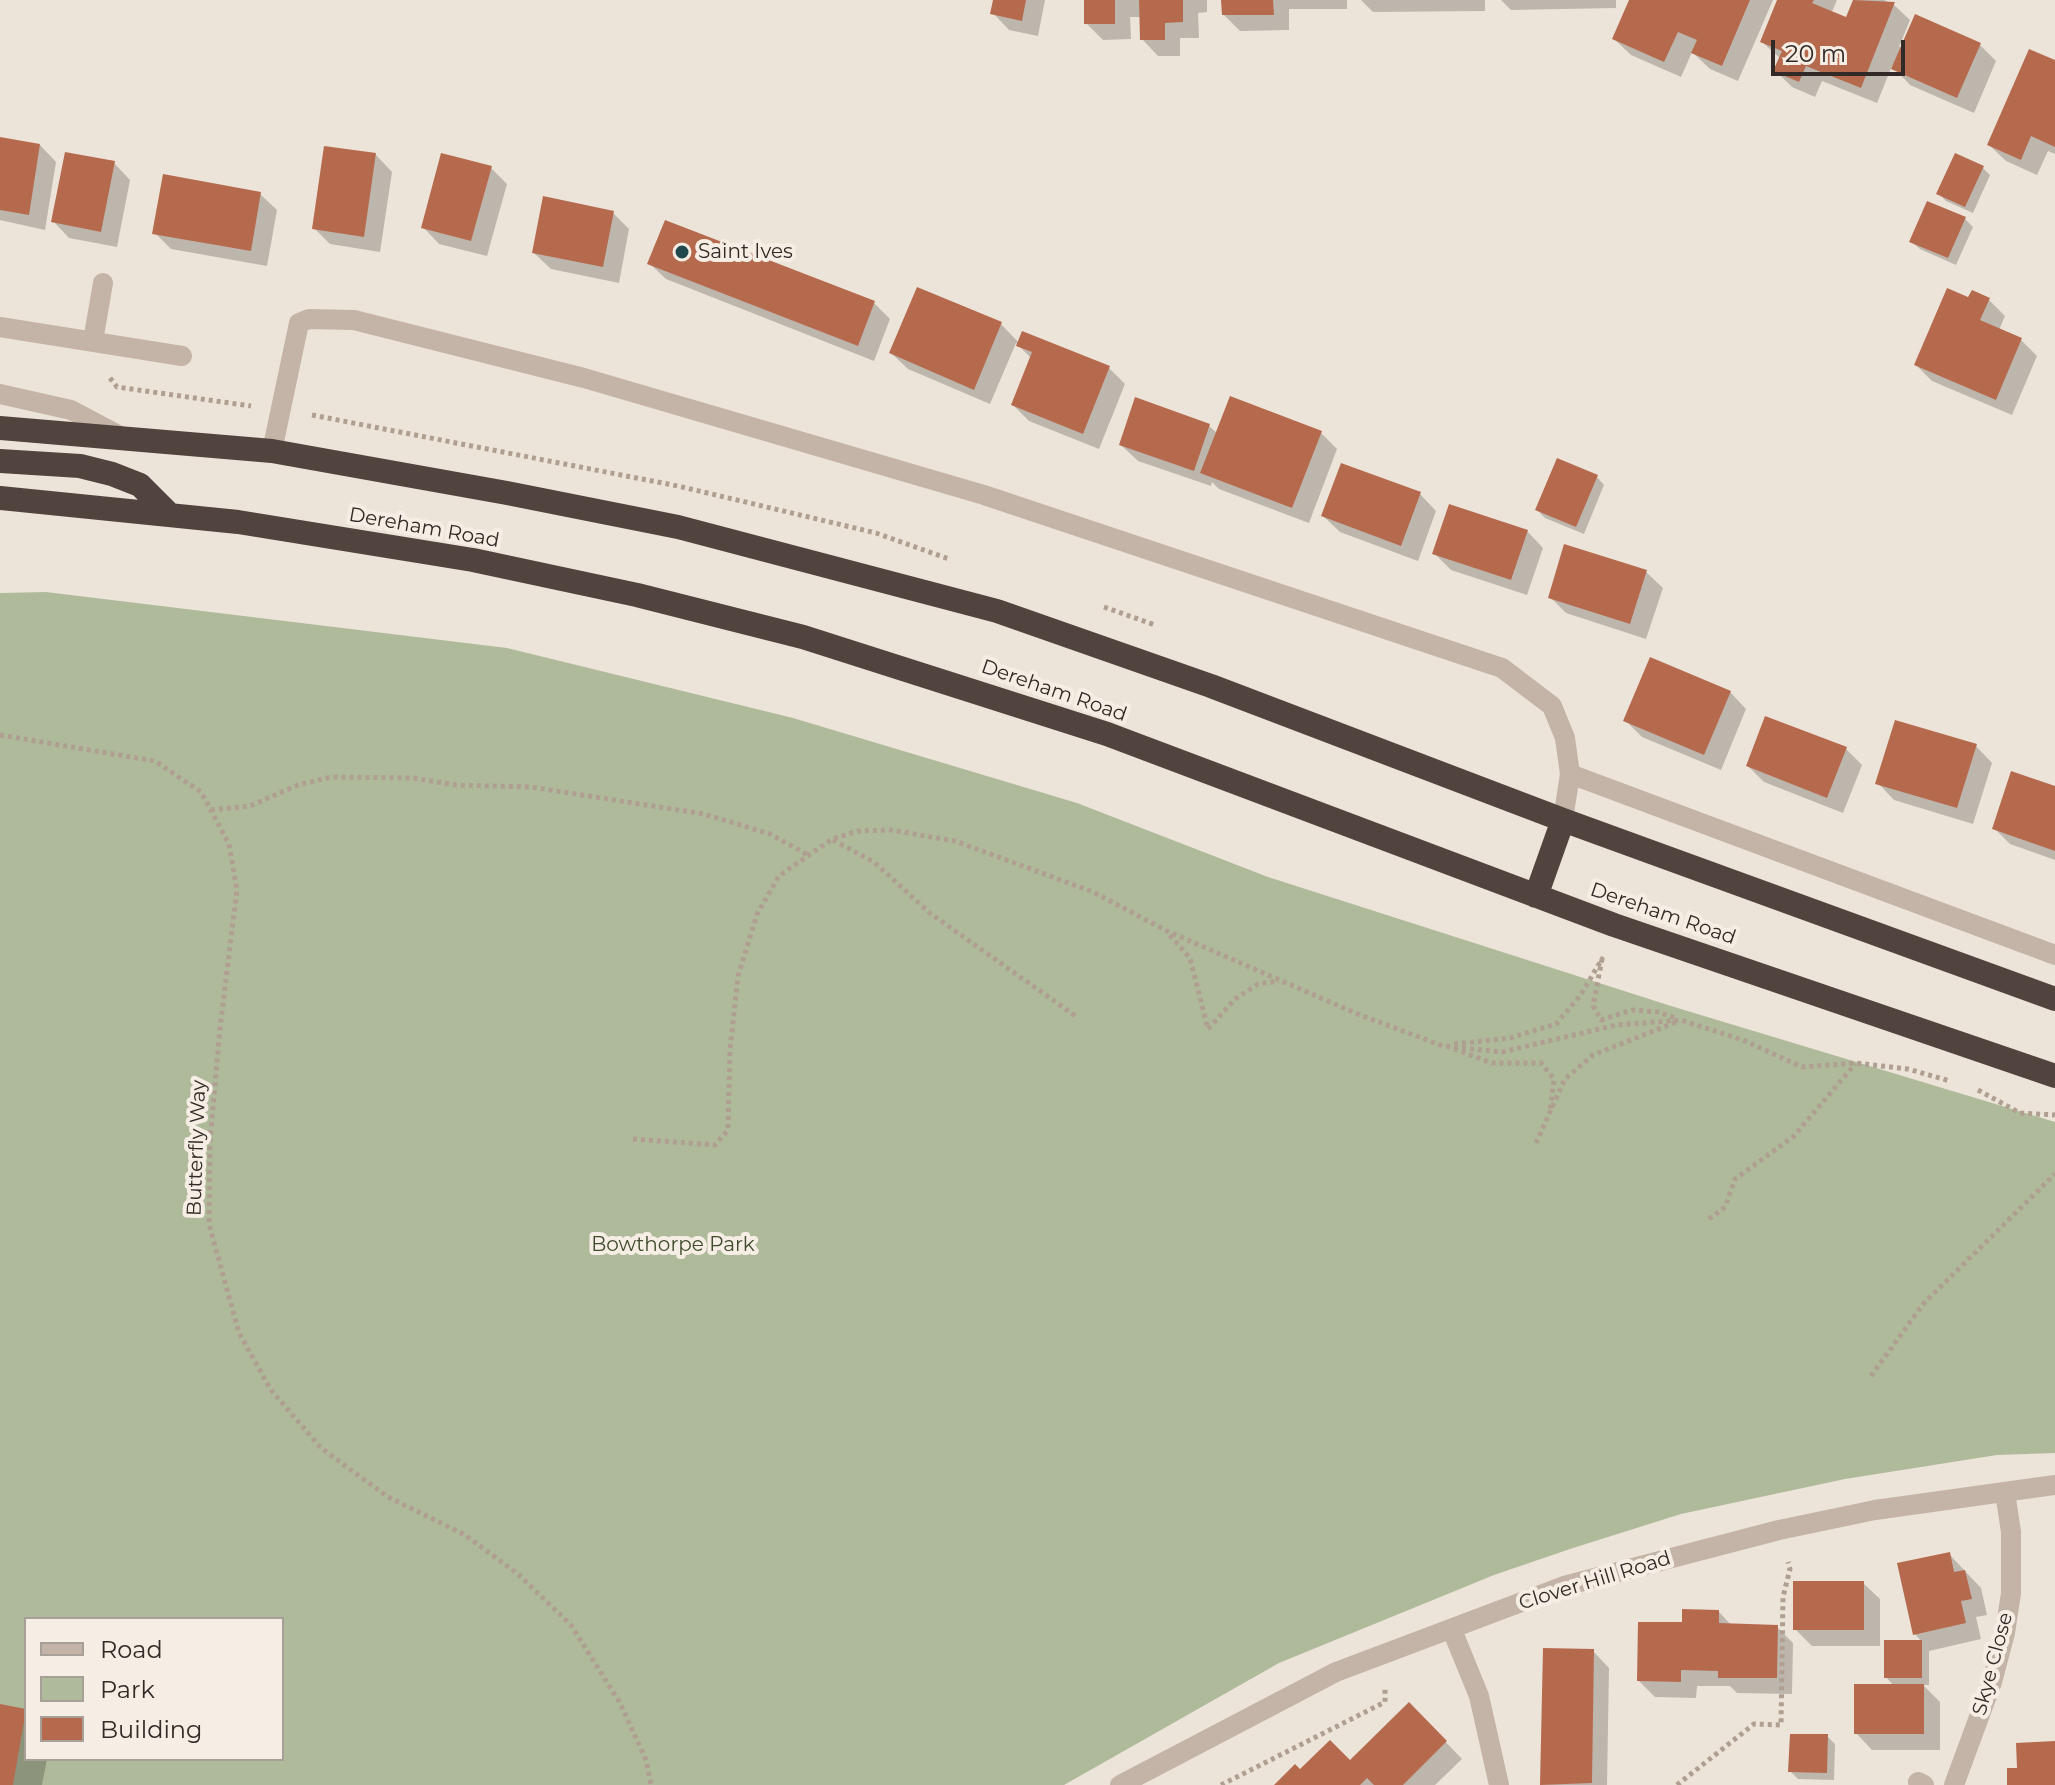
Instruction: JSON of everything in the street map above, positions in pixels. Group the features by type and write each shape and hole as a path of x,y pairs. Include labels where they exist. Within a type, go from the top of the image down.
{"highway":[{"path":"0,428 272,451 678,527 997,611 1211,686 1563,820 2055,999"},
{"path":"0,461 80,466 112,474 140,485 168,513"},
{"name":"Dereham Road","path":"0,498 168,513 473,560 637,595 803,637 1107,734 1536,896 2055,1076"},
{"path":"1536,896 1563,820"}],"street":[{"path":"93,341 103,283"},
{"path":"272,451 299,323 309,319 354,320 584,378 984,495 1502,668 1552,706 1565,738 1570,774 1563,820"},
{"path":"0,327 182,356"},
{"path":"0,394 71,410 122,437"},
{"path":"1570,774 2055,955"},
{"name":"Clover Hill Road","path":"1120,1785 1336,1672 1564,1586 1779,1530 1875,1510 2055,1485"},
{"name":"Skye Close","path":"1954,1785 1992,1682 2005,1633 2011,1593 2011,1532 2005,1492"},
{"path":"1452,1630 1479,1696 1499,1785"}],"path":[{"name":"Butterfly Way","path":"0,735 155,761 201,792 229,844 237,890 210,1141 209,1224 239,1333 271,1390 321,1448 388,1497 465,1535 518,1574 571,1625 620,1703 646,1760 651,1785"},
{"path":"211,810 250,806 298,785 331,777 413,778 456,785 531,787 704,814 770,834 808,855"},
{"path":"633,1139 715,1145 728,1130 730,1050 738,976 757,914 779,876 832,839 858,831 891,830 955,841 1093,892 1167,931 1443,1046 1492,1063 1541,1063 1554,1079 1550,1112"},
{"path":"832,839 874,862 931,914 1077,1017"},
{"path":"1167,931 1190,958 1208,1029 1235,999 1258,984 1281,981"},
{"path":"1443,1046 1510,1038 1556,1024 1580,996 1602,959 1593,1006 1601,1020 1632,1010 1658,1012 1743,1040 1802,1067 1856,1063 1908,1069 1961,1084"},
{"path":"1443,1046 1502,1052 1616,1025 1681,1020"},
{"path":"1536,1143 1565,1079 1593,1055 1681,1020"},
{"path":"1709,1219 1725,1207 1735,1179 1794,1136 1856,1063"},
{"path":"1975,1088 2020,1113 2055,1115"},
{"path":"1871,1376 1924,1303 2055,1174"},
{"path":"1677,1785 1754,1724 1781,1725 1783,1597 1790,1569 1779,1530"},
{"path":"1223,1785 1385,1702 1384,1654"}],"green space":[{"name":"Bowthorpe Park","path":"46,592 507,648 793,718 1077,803 1268,877 1671,1006 2055,1122 2055,1453 1997,1455 1845,1479 1681,1514 1573,1548 1494,1575 1279,1663 1064,1785 0,1785 0,593"}],"building":[{"path":"993,0 1026,0 1022,21 990,14"},
{"path":"1084,0 1115,0 1115,24 1084,24"},
{"path":"1139,0 1183,0 1183,22 1165,23 1165,40 1140,40"},
{"path":"1221,0 1273,0 1274,15 1222,15"},
{"path":"1629,0 1750,0 1722,66 1691,53 1697,40 1678,32 1664,62 1612,39"},
{"path":"1777,0 1814,0 1812,3 1846,17 1853,0 1895,2 1861,88 1806,66 1799,82 1773,71 1782,51 1760,42"},
{"path":"1915,14 1981,43 1957,98 1891,69"},
{"path":"2029,49 2055,60 2055,147 2031,136 2021,160 1987,145"},
{"path":"0,137 40,144 29,215 0,210"},
{"path":"324,146 376,153 364,237 312,229"},
{"path":"65,152 115,161 101,232 51,222"},
{"path":"441,153 492,166 471,241 421,228"},
{"path":"1955,153 1984,166 1965,207 1936,194"},
{"path":"163,174 261,192 251,251 152,234"},
{"path":"543,196 614,211 603,267 532,253"},
{"path":"1927,201 1966,217 1948,258 1909,242"},
{"path":"665,220 875,301 858,346 647,264"},
{"path":"917,287 1002,322 974,390 889,353"},
{"path":"1947,288 1968,297 1972,290 1990,298 1980,320 2022,338 1996,400 1914,365"},
{"path":"1022,331 1110,366 1083,434 1011,405 1032,352 1016,346"},
{"path":"1230,396 1322,431 1292,508 1200,473"},
{"path":"1135,397 1210,424 1194,471 1119,445"},
{"path":"1557,458 1598,475 1576,527 1535,510"},
{"path":"1341,463 1421,492 1401,546 1321,516"},
{"path":"1449,504 1528,530 1511,580 1432,554"},
{"path":"1564,544 1647,570 1630,624 1548,598"},
{"path":"1650,657 1731,691 1704,755 1623,721"},
{"path":"1765,716 1847,747 1827,798 1746,766"},
{"path":"1895,720 1977,744 1957,808 1875,784"},
{"path":"2011,771 2055,786 2055,851 1992,829"},
{"path":"1950,1552 1954,1572 1965,1570 1972,1599 1961,1601 1966,1623 1913,1635 1897,1563"},
{"path":"1793,1581 1864,1581 1864,1630 1793,1630"},
{"path":"1682,1609 1719,1610 1719,1623 1778,1625 1777,1678 1718,1678 1718,1671 1681,1670 1681,1682 1637,1681 1638,1622 1682,1622"},
{"path":"1884,1640 1922,1640 1922,1678 1884,1678"},
{"path":"1543,1648 1594,1649 1592,1783 1540,1785"},
{"path":"1854,1684 1924,1684 1924,1734 1854,1734"},
{"path":"1409,1702 1447,1741 1403,1785 1374,1785 1367,1778 1360,1785 1274,1785 1295,1764 1300,1769 1330,1740 1350,1760"},
{"path":"0,1704 24,1709 24,1721 13,1785 0,1785"},
{"path":"1790,1734 1828,1734 1827,1773 1788,1772"},
{"path":"2055,1741 2055,1785 2007,1785 2007,1768 2017,1768 2016,1743"}],"place":[{"name":"Saint Ives","path":"682,252"}]}
